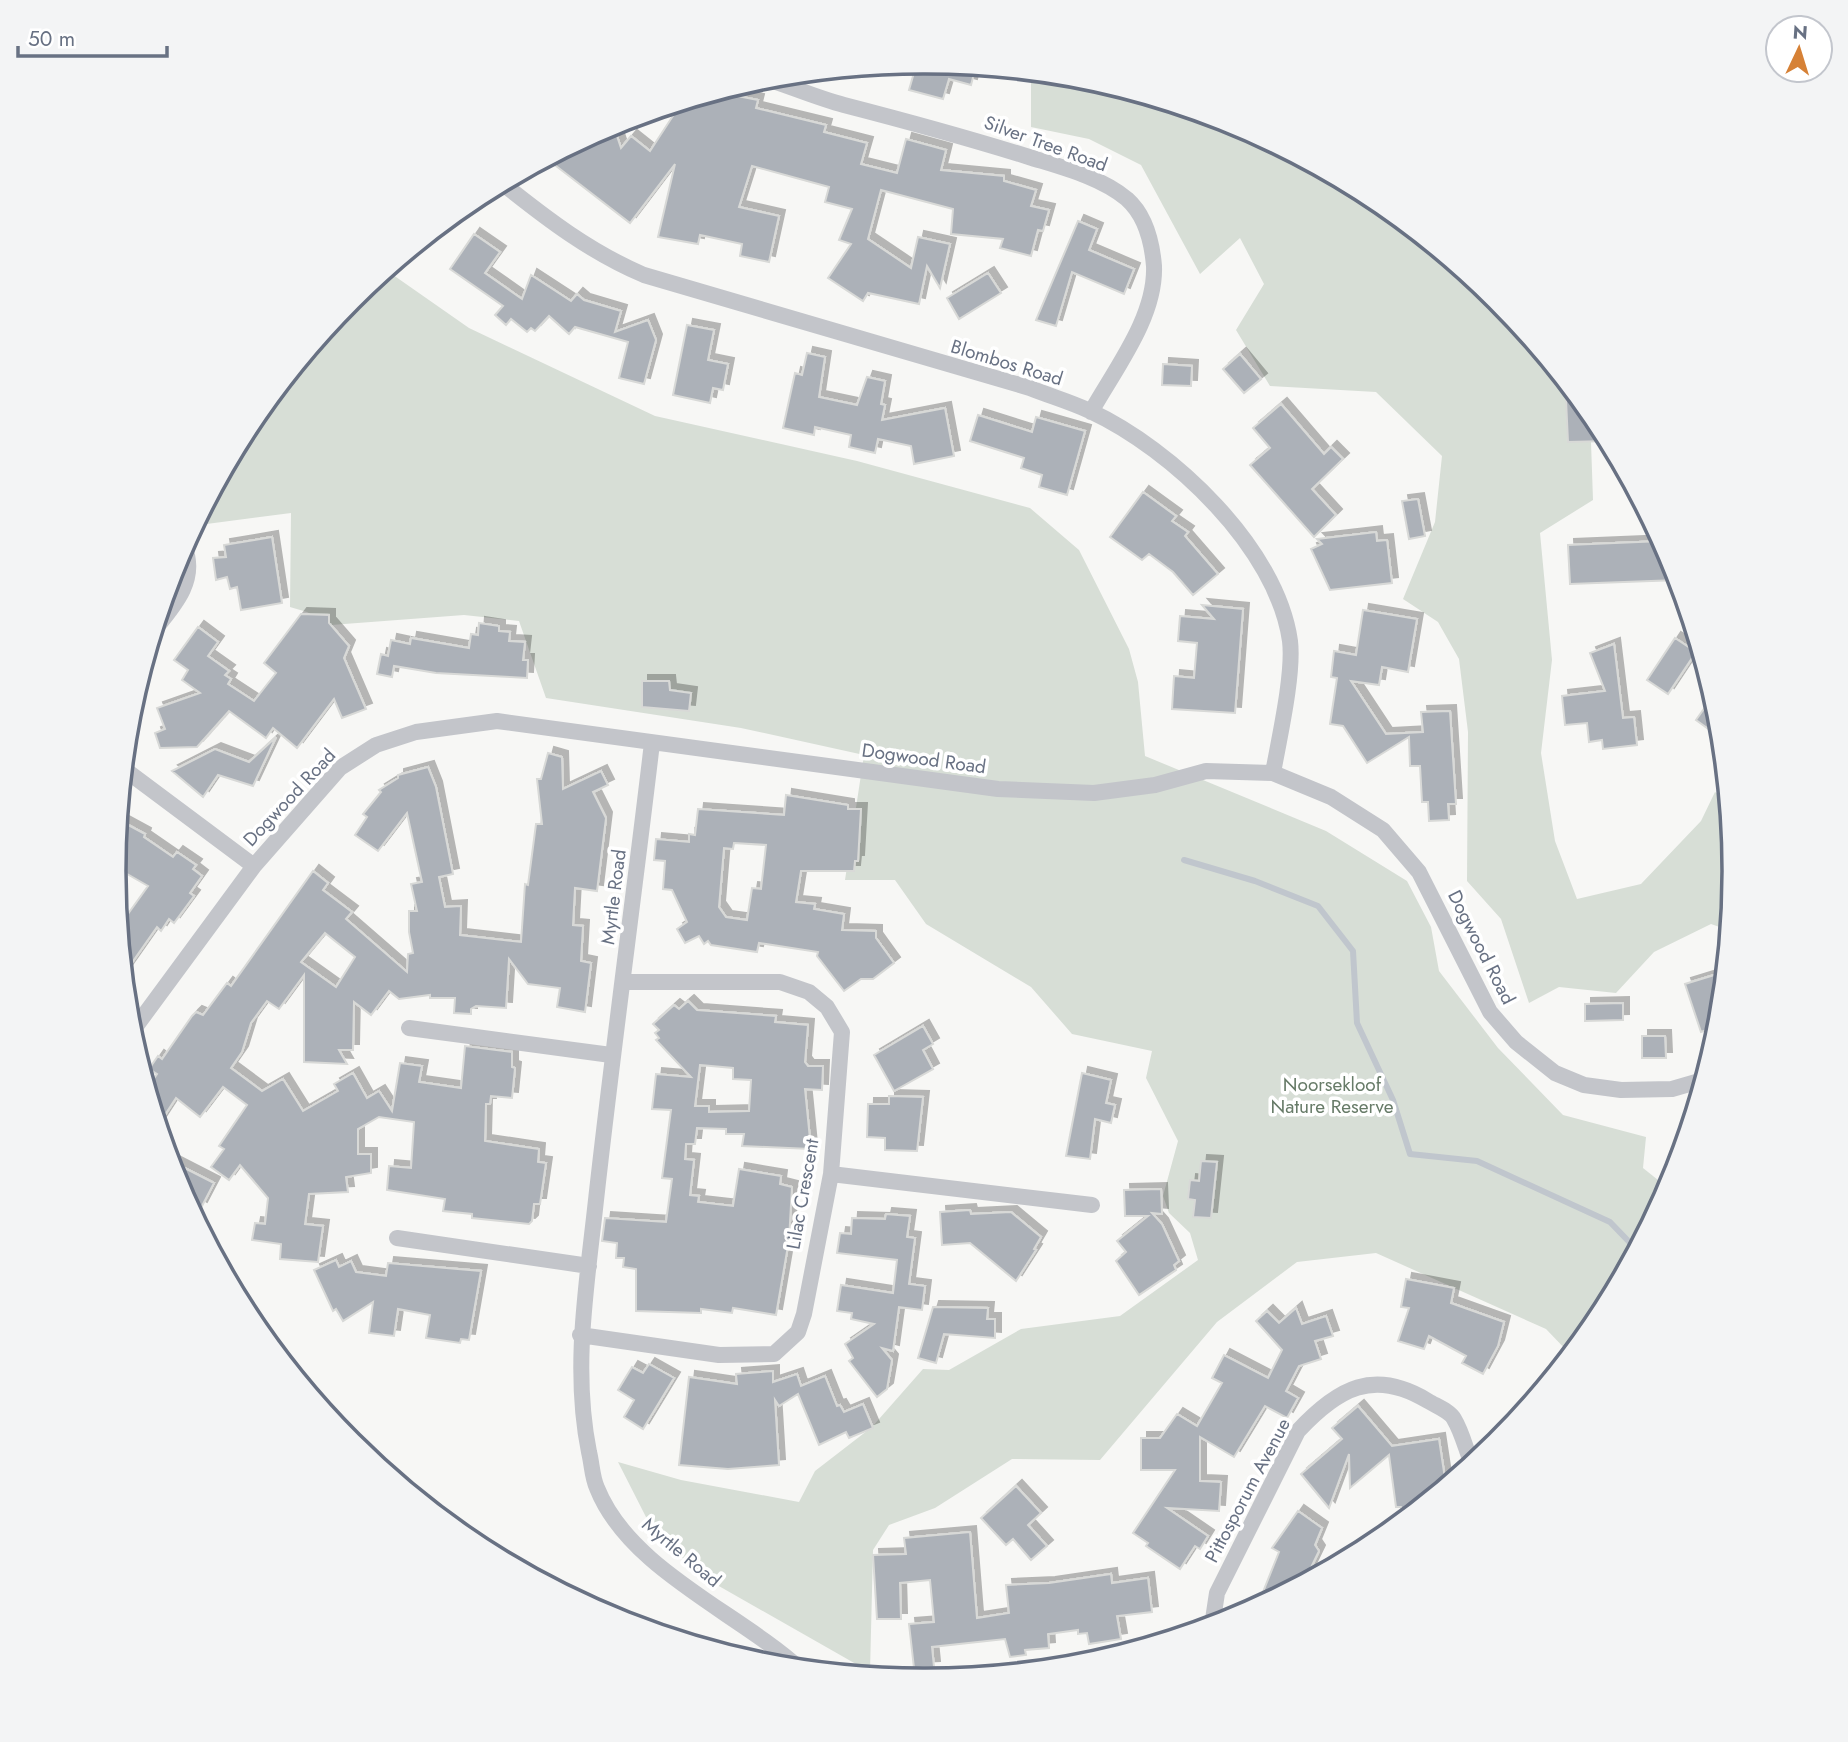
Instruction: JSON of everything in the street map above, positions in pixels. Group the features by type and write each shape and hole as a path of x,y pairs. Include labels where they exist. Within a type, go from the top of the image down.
{"street":[{"name":"Silver Tree Road","path":"787,86 840,104 942,130 1054,165 1096,181 1125,198 1142,215 1154,267 1152,292 1139,325 1091,412"},
{"name":"Blombos Road","path":"510,190 556,227 605,258 644,275 1030,388 1091,412 1179,471 1232,522 1270,578 1290,643 1285,702 1273,773"},
{"path":"171,609 178,601 189,575 187,565"},
{"name":"Dogwood Road","path":"141,1020 254,866 341,768 376,745 416,733 497,721 998,789 1094,793 1155,785 1206,771 1273,773 1331,797 1383,830 1419,872 1490,1013 1516,1042 1555,1073 1584,1085 1621,1090 1672,1088 1692,1083"},
{"name":"Myrtle Road","path":"652,743 624,982 611,1055 580,1335 582,1418 597,1489 622,1529 653,1559 782,1655"},
{"path":"132,775 254,866"},
{"name":"Lilac Crescent","path":"580,1335 719,1355 774,1354 799,1332 831,1174 842,1032 827,1007 810,992 780,982 624,982"},
{"path":"409,1028 611,1055"},
{"path":"831,1174 1092,1206"},
{"path":"397,1238 589,1266"},
{"name":"Pittosporum Avenue","path":"1214,1614 1217,1592 1298,1431 1315,1412 1340,1394 1363,1384 1384,1382 1407,1388 1453,1416 1468,1454"}],"green space":[{"path":"1031,81 1130,101 1229,134 1323,180 1409,238 1450,271 1524,345 1591,434 1593,500 1540,533 1552,660 1541,753 1555,841 1577,899 1641,884 1701,821 1715,792 1718,794 1720,819 1722,871 1720,927 1711,924 1654,952 1616,993 1559,987 1529,1003 1501,919 1467,881 1468,732 1459,659 1438,622 1403,599 1435,522 1442,456 1376,392 1270,386 1236,330 1264,284 1240,238 1200,274 1141,165 1089,139 1031,127"},
{"name":"Noorsekloof Nature Reserve","path":"394,275 469,328 655,416 857,461 1030,508 1079,550 1129,649 1138,682 1145,756 1326,831 1407,881 1431,927 1439,971 1498,1048 1563,1115 1646,1137 1643,1168 1659,1181 1615,1270 1563,1347 1546,1329 1376,1253 1297,1262 1217,1322 1100,1460 1012,1459 935,1508 889,1525 873,1550 870,1667 859,1666 696,1573 646,1517 618,1462 681,1480 799,1502 815,1471 872,1427 923,1369 949,1370 1021,1329 1120,1316 1198,1260 1190,1233 1169,1213 1163,1196 1178,1141 1146,1078 1152,1051 1072,1034 1031,987 926,924 895,880 845,880 864,755 741,728 546,698 519,621 464,615 331,625 307,612 290,607 291,513 206,524 233,472 291,386 324,345"}],"building":[{"path":"914,74 974,75 971,85 949,79 943,99 909,90"},
{"path":"738,96 758,100 756,108 826,125 824,132 867,143 861,164 897,173 906,139 946,150 941,170 1004,176 1004,181 1036,190 1031,206 1049,210 1043,231 1038,230 1031,256 1000,248 1003,239 951,234 953,209 881,190 868,239 911,268 918,237 950,244 940,288 927,266 919,304 868,293 863,301 828,278 851,244 839,240 852,209 825,202 829,187 752,166 739,207 779,216 769,262 740,256 742,244 700,235 698,244 658,237 675,164 630,223 554,165 617,135 621,148 631,136 650,151 674,114"},
{"path":"1078,221 1097,229 1089,250 1134,269 1124,294 1072,272 1056,326 1036,320"},
{"path":"474,234 500,252 485,273 522,299 531,275 571,301 577,294 584,300 621,311 615,332 648,320 656,340 644,384 619,378 628,342 575,327 569,334 549,316 535,331 531,328 527,332 511,319 506,325 495,315 503,306 450,269"},
{"path":"988,273 1001,293 959,319 947,298"},
{"path":"687,325 714,330 708,360 728,364 723,390 713,388 710,403 673,395"},
{"path":"807,353 825,357 819,397 857,405 867,377 885,381 881,404 885,405 882,420 945,408 954,456 914,464 911,446 878,439 875,453 849,447 851,435 815,427 814,435 783,428 795,373 802,375"},
{"path":"1240,354 1261,379 1244,393 1223,369"},
{"path":"1163,364 1192,366 1191,386 1162,385"},
{"path":"1566,400 1587,428 1595,441 1568,442"},
{"path":"1281,404 1324,454 1331,447 1343,459 1312,489 1336,515 1314,537 1250,465 1270,448 1253,428"},
{"path":"978,415 1032,432 1036,417 1085,431 1067,495 1039,487 1042,475 1021,468 1024,458 970,441"},
{"path":"1143,492 1176,516 1172,521 1188,532 1185,536 1218,574 1193,595 1173,572 1149,554 1142,560 1110,537"},
{"path":"1418,499 1425,536 1409,539 1402,501"},
{"path":"1376,532 1377,541 1387,540 1392,583 1330,590 1311,549 1322,544 1317,539"},
{"path":"272,537 282,603 241,610 237,587 230,589 227,577 216,580 213,558 226,557 224,545"},
{"path":"1650,542 1666,580 1570,584 1568,545"},
{"path":"1202,605 1243,609 1235,713 1172,709 1174,676 1194,678 1197,643 1178,641 1180,616 1214,619"},
{"path":"1363,610 1417,619 1408,672 1382,667 1379,685 1351,681 1386,734 1423,732 1421,712 1450,711 1456,804 1448,804 1449,820 1429,821 1428,802 1422,802 1420,766 1410,766 1409,737 1367,763 1343,726 1330,724 1337,678 1331,677 1334,651 1356,655"},
{"path":"301,614 329,615 329,623 349,646 344,658 366,709 342,718 334,699 297,748 273,728 266,738 229,711 197,747 160,748 155,733 165,729 157,708 200,693 182,680 188,670 174,660 198,627 218,642 208,656 229,671 225,675 231,679 228,684 254,701 276,673 264,663"},
{"path":"479,623 499,626 499,631 510,632 509,641 525,642 523,660 528,660 527,678 436,673 394,666 392,677 377,674 381,654 388,656 391,640 410,644 411,638 469,648 471,634 478,635"},
{"path":"1675,638 1689,647 1692,658 1668,694 1647,680"},
{"path":"1614,644 1623,718 1634,717 1637,745 1603,749 1602,740 1589,742 1587,723 1565,725 1562,696 1605,691 1590,653"},
{"path":"642,681 669,681 670,690 691,693 689,711 642,707"},
{"path":"1704,708 1708,729 1696,720"},
{"path":"276,737 253,786 218,775 203,797 172,771 215,749 249,762"},
{"path":"548,753 562,757 563,789 601,771 608,785 593,792 606,818 597,891 575,888 573,925 583,926 581,961 591,963 585,1012 557,1007 560,988 528,984 509,959 506,1008 476,1006 471,1009 471,1014 454,1013 455,998 430,998 430,995 399,999 389,991 371,1015 354,1002 353,1050 339,1050 347,1064 304,1062 304,975 279,1009 267,1001 251,1023 242,1052 231,1068 262,1091 283,1079 303,1111 338,1091 334,1084 353,1073 367,1098 379,1091 392,1111 400,1063 422,1066 419,1082 461,1088 465,1046 512,1052 512,1067 515,1068 512,1098 491,1096 490,1104 486,1104 485,1141 539,1149 538,1162 546,1163 540,1204 534,1204 532,1221 529,1224 472,1218 472,1214 443,1211 445,1199 387,1190 389,1166 411,1168 414,1122 379,1117 358,1129 358,1154 371,1154 371,1173 346,1177 348,1192 309,1194 305,1224 323,1226 318,1262 280,1259 281,1244 252,1240 255,1223 265,1224 268,1198 240,1165 229,1180 211,1167 224,1149 219,1146 247,1105 223,1087 200,1117 176,1098 165,1114 154,1078 157,1074 151,1066 158,1056 162,1059 196,1012 203,1015 227,983 231,986 313,871 328,883 323,890 352,912 346,919 407,972 408,954 413,953 409,911 417,911 411,884 422,882 407,813 378,851 355,835 367,817 363,814 381,792 379,790 398,778 398,775 428,767 436,787 453,874 439,877 445,907 461,906 460,935 521,942 525,884 528,885 536,824 542,824 537,779 541,779","holes":["325,933 355,957 336,987 301,962"]},
{"path":"786,795 848,805 848,809 861,809 858,861 855,861 854,871 801,871 796,902 815,904 814,909 844,914 842,930 876,931 876,938 894,963 873,979 861,979 844,991 817,956 818,952 759,943 757,952 711,945 708,941 704,944 699,936 685,943 677,929 687,922 672,890 663,889 665,861 654,860 656,839 689,842 689,834 695,835 698,809 784,815","holes":["734,843 766,845 761,889 752,888 747,920 726,917 719,907 724,848 733,849"]},
{"path":"128,825 145,834 144,837 173,857 177,852 196,865 193,869 202,876 190,893 194,896 174,923 169,919 161,931 157,927 132,963 128,914 148,886 126,873"},
{"path":"1715,975 1705,1031 1701,1032 1685,984"},
{"path":"688,1001 697,1010 776,1016 775,1022 808,1025 805,1062 808,1066 823,1066 822,1090 805,1089 811,1149 742,1146 744,1134 726,1134 726,1129 697,1128 695,1144 686,1144 685,1159 694,1160 690,1195 699,1196 698,1202 733,1206 739,1169 781,1176 780,1184 792,1187 789,1240 776,1315 733,1308 732,1313 701,1309 701,1313 636,1311 636,1269 623,1267 624,1258 616,1258 617,1243 602,1241 605,1218 666,1222 672,1179 662,1178 671,1110 652,1109 656,1074 691,1077 656,1040 659,1038 655,1033 659,1030 653,1024 674,1005 679,1009","holes":["700,1065 733,1068 733,1079 751,1080 749,1111 709,1112 709,1106 695,1106"]},
{"path":"1623,1003 1623,1020 1585,1021 1585,1004"},
{"path":"923,1026 933,1044 923,1050 933,1069 894,1091 874,1055"},
{"path":"1642,1036 1665,1036 1666,1058 1642,1058"},
{"path":"1082,1073 1111,1080 1106,1103 1115,1105 1111,1123 1095,1119 1090,1159 1066,1156"},
{"path":"889,1096 923,1097 917,1151 885,1150 885,1138 867,1137 868,1104 889,1104"},
{"path":"1201,1161 1217,1162 1211,1218 1193,1217 1195,1200 1188,1199 1190,1180 1199,1181"},
{"path":"184,1168 214,1183 201,1207"},
{"path":"1161,1189 1162,1214 1152,1213 1162,1224 1179,1261 1174,1265 1176,1270 1139,1295 1116,1261 1126,1252 1117,1241 1148,1216 1125,1216 1124,1190"},
{"path":"970,1210 971,1214 1011,1212 1041,1237 1016,1281 970,1243 942,1245 940,1212"},
{"path":"886,1214 910,1216 907,1237 915,1238 909,1284 925,1286 922,1310 899,1307 893,1351 882,1348 892,1360 887,1389 877,1397 849,1361 853,1358 845,1344 874,1324 851,1319 852,1313 837,1311 841,1285 893,1293 897,1260 837,1253 840,1233 851,1234 852,1218 885,1219"},
{"path":"336,1260 339,1267 351,1261 356,1272 386,1276 388,1263 481,1271 469,1340 461,1339 460,1343 426,1338 430,1315 398,1309 394,1336 369,1333 373,1302 343,1321 336,1309 333,1311 314,1270"},
{"path":"1406,1279 1454,1288 1451,1303 1504,1322 1498,1346 1483,1374 1462,1363 1466,1356 1429,1336 1424,1349 1398,1341 1409,1308 1401,1307"},
{"path":"933,1307 988,1308 987,1319 995,1319 995,1338 944,1334 936,1363 918,1358"},
{"path":"1296,1308 1302,1324 1326,1316 1333,1336 1315,1341 1321,1359 1299,1366 1286,1391 1298,1398 1287,1418 1265,1406 1234,1457 1200,1437 1200,1481 1221,1482 1219,1511 1167,1508 1208,1536 1200,1549 1195,1546 1180,1569 1146,1546 1148,1543 1133,1533 1175,1470 1141,1470 1141,1438 1160,1438 1177,1414 1197,1426 1222,1383 1212,1378 1224,1355 1268,1378 1282,1350 1256,1321 1267,1311 1279,1323"},
{"path":"649,1364 674,1378 643,1429 624,1417 634,1400 618,1390 632,1367 643,1373"},
{"path":"773,1371 773,1382 797,1374 801,1386 825,1376 837,1406 840,1405 844,1412 863,1404 873,1428 849,1438 846,1432 819,1445 798,1394 779,1406 775,1400 779,1465 728,1469 679,1465 689,1377 737,1384 736,1374"},
{"path":"1358,1406 1392,1446 1439,1439 1445,1475 1402,1509 1396,1507 1389,1455 1350,1488 1349,1454 1329,1508 1301,1474 1342,1439 1332,1428"},
{"path":"1016,1486 1041,1513 1028,1525 1047,1546 1031,1560 1013,1539 1006,1545 981,1518"},
{"path":"1298,1511 1322,1528 1315,1545 1319,1551 1311,1569 1263,1593 1279,1552 1272,1548"},
{"path":"970,1532 977,1618 1009,1613 1006,1585 1049,1583 1111,1574 1112,1583 1148,1578 1152,1612 1117,1616 1121,1639 1089,1644 1087,1633 1078,1634 1078,1630 1048,1634 1049,1648 1025,1650 1026,1655 1010,1657 1005,1639 932,1647 934,1667 914,1668 909,1624 934,1622 930,1580 900,1583 901,1619 877,1619 873,1555 906,1554 904,1538"}],"waterway":[{"path":"1184,860 1255,881 1318,906 1353,951 1357,1023 1393,1100 1410,1154 1477,1161 1610,1222 1629,1242"}]}
